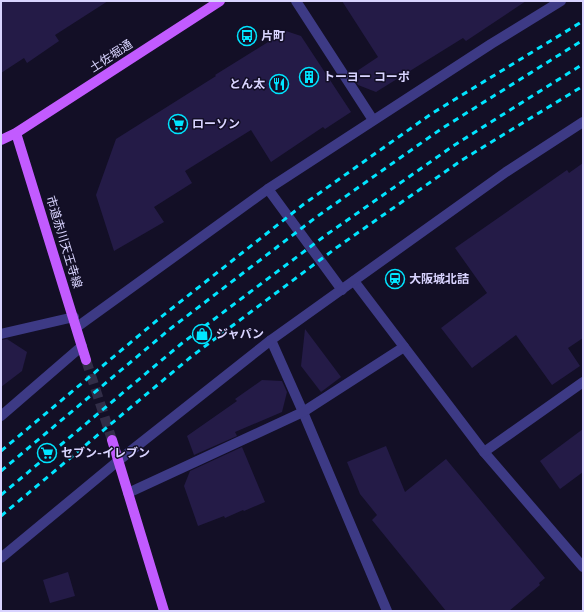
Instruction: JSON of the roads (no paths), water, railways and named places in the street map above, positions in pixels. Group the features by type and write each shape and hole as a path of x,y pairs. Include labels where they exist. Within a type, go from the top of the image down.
{"main road":[{"name":"土佐堀通","path":"1,140 16,133 220,1"},
{"name":"土佐堀通","path":"1,148 16,133"},
{"name":"市道赤川天王寺線","path":"16,133 74,317 86,360"},
{"path":"112,440 164,611"}],"street":[{"path":"296,1 373,120"},
{"path":"77,327 268,189 373,120 561,1"},
{"path":"1,558 118,461 271,340 506,172 583,122"},
{"path":"268,189 342,290"},
{"path":"354,280 484,452 583,567"},
{"path":"1,334 74,317"},
{"path":"271,340 387,611"},
{"path":"1,416 82,346"},
{"path":"128,493 303,412 404,347"},
{"path":"484,452 583,382"}],"tunnel":[{"path":"86,360 112,440"}],"railway":[{"path":"1,451 161,317 304,204 431,114 583,21"},
{"path":"1,471 170,329 315,218 441,129 583,40"},
{"path":"1,495 181,344 326,235 453,146 583,64"},
{"path":"1,516 192,356 336,248 462,160 583,86"}],"place":[{"name":"片町","path":"247,36"},
{"name":"トーヨー コーポ","path":"309,77"},
{"name":"とん太","path":"279,84"},
{"name":"ローソン","path":"178,124"},
{"name":"大阪城北詰","path":"395,279"},
{"name":"ジャパン","path":"202,334"},
{"name":"セブン-イレブン","path":"47,453"}]}
